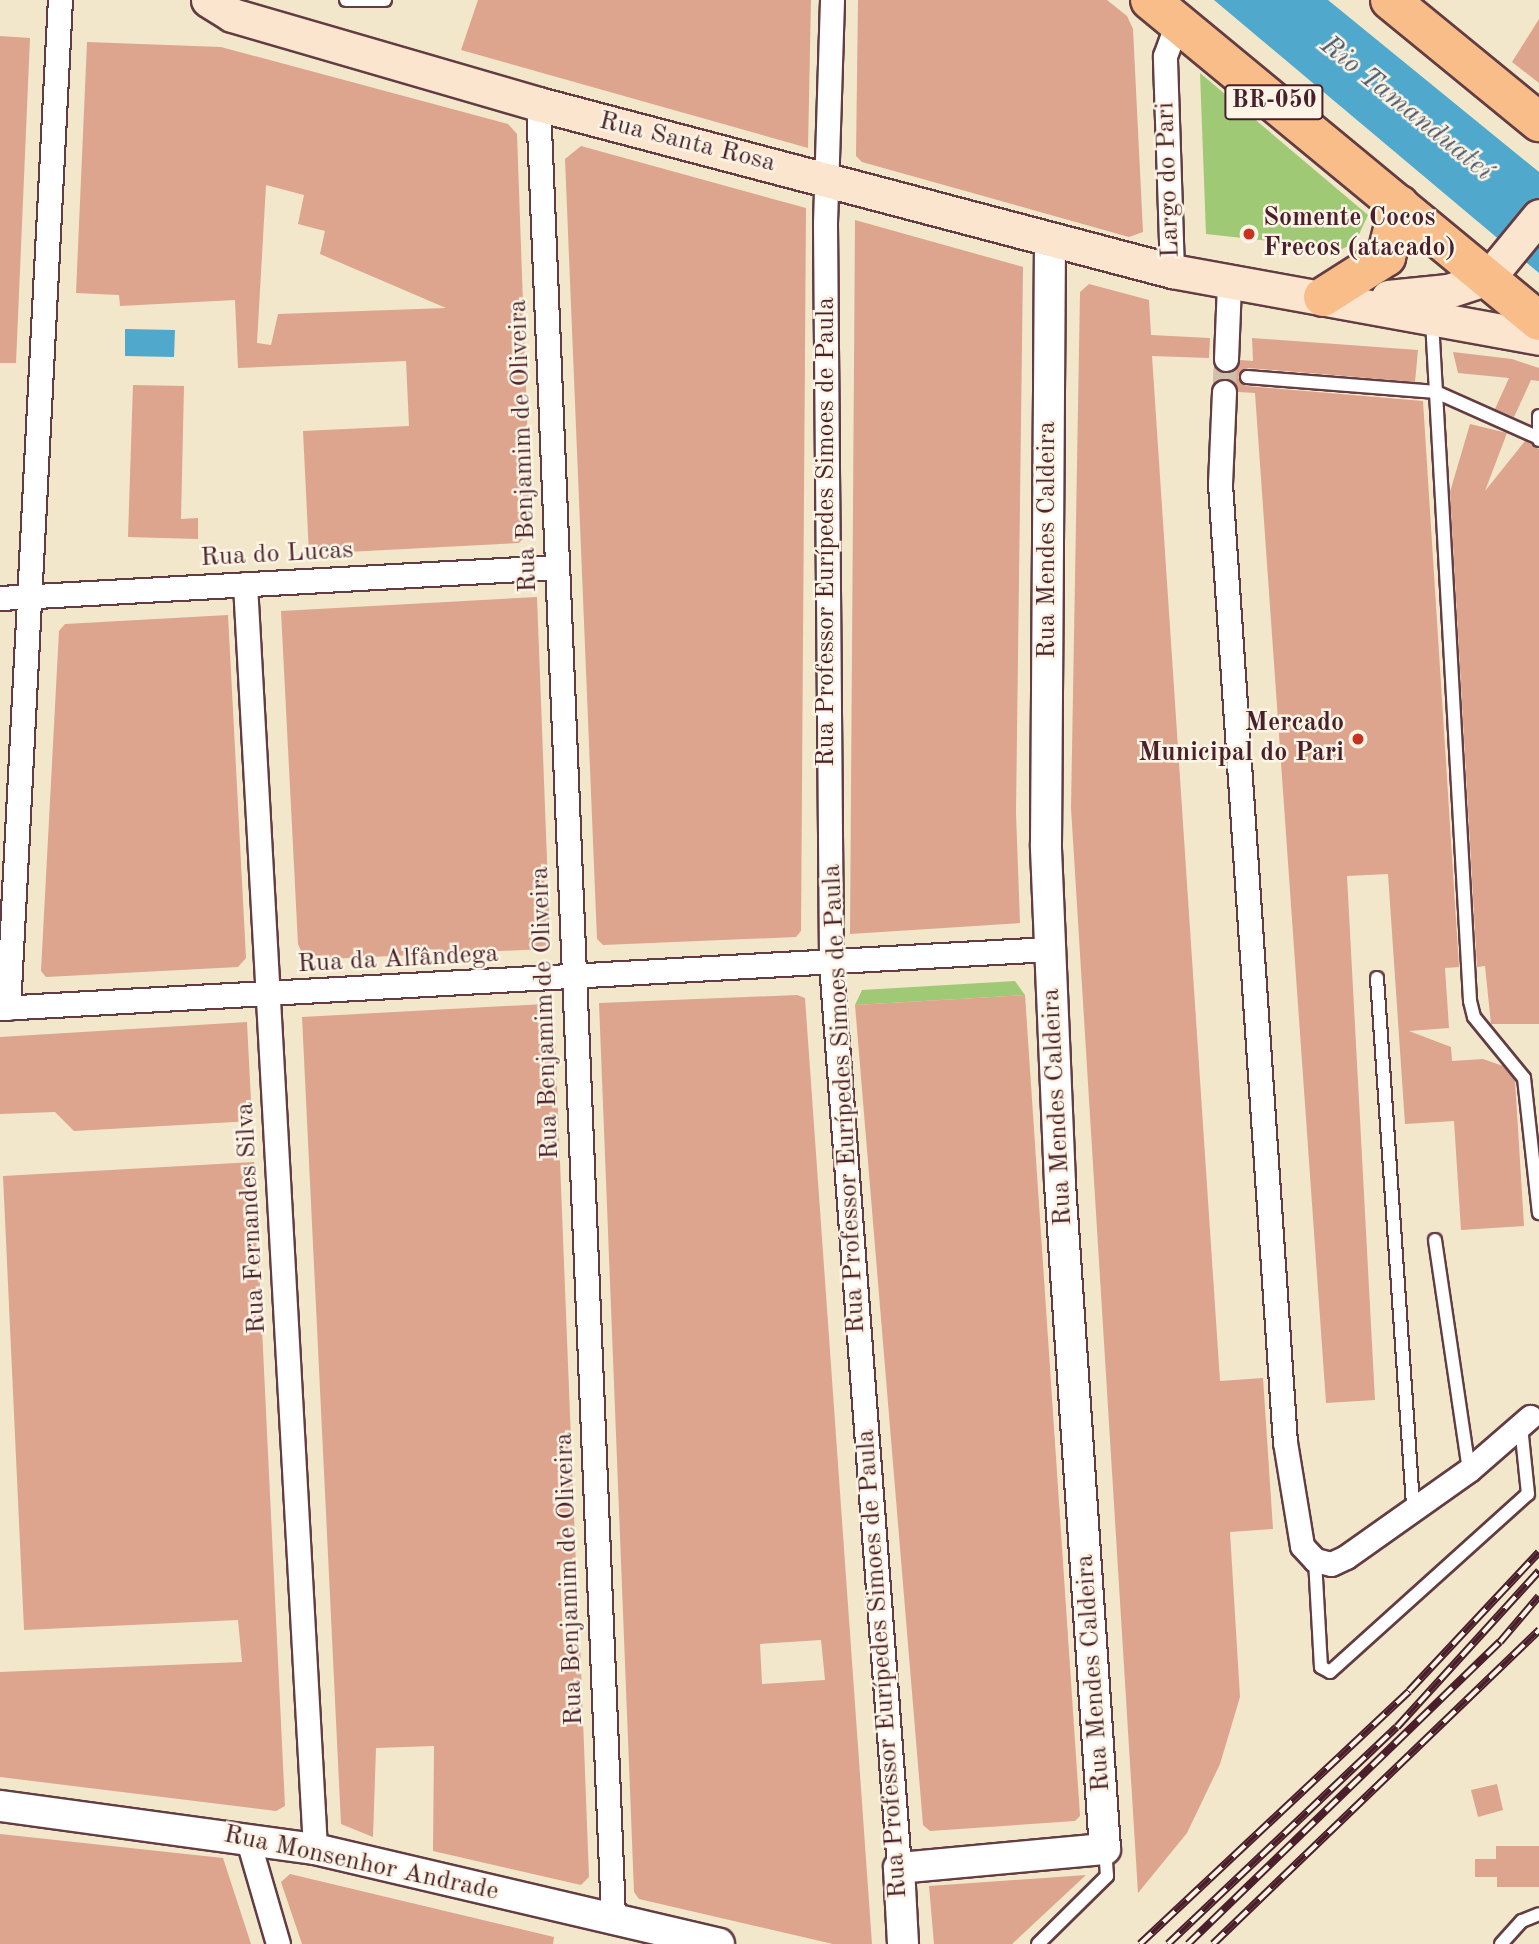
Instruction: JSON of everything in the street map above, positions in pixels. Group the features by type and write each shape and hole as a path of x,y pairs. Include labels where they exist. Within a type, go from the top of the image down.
{"highway":[{"path":"1390,0 1539,122"},
{"name":"BR-050","path":"1164,11 1399,205 1494,270 1539,321"},
{"path":"1323,298 1386,257 1399,205"}],"main road":[{"name":"Rua Santa Rosa","path":"223,5 538,104 1172,271"},
{"path":"1494,270 1539,216"},
{"name":"Largo do Pari","path":"1323,298 1347,292 1424,295 1494,270"},
{"name":"Largo do Pari","path":"1172,271 1539,338"}],"street":[{"path":"4,1008 30,597 60,0"},
{"name":"Rua Professor Eurípedes Simoes de Paula","path":"832,0 826,179 831,963 903,1944"},
{"name":"Largo do Pari","path":"1164,11 1172,271"},
{"name":"Rua Benjamim de Oliveira","path":"538,104 612,1919"},
{"name":"Rua Mendes Caldeira","path":"1050,239 1050,949 1105,1849"},
{"path":"1226,359 1229,282"},
{"path":"1224,391 1220,484 1285,1441 1302,1546 1315,1560 1331,1564 1346,1557 1413,1504 1469,1470 1530,1416"},
{"name":"Rua do Lucas","path":"0,598 557,566"},
{"name":"Rua Fernandes Silva","path":"245,584 315,1849"},
{"name":"Rua da Alfândega","path":"4,1008 1050,949"},
{"name":"Rua Monsenhor Andrade","path":"0,1806 247,1837 315,1849 719,1944"},
{"path":"247,1837 278,1944"},
{"path":"899,1868 1105,1849"}],"lane":[{"path":"346,0 386,0"},
{"path":"1432,317 1470,1001 1474,1017 1524,1078 1539,1213"},
{"path":"1247,377 1436,392 1538,439 1539,416"},
{"path":"1377,978 1413,1504"},
{"path":"1435,1240 1469,1470"},
{"path":"1315,1560 1321,1667 1329,1672 1345,1665 1528,1494 1530,1416"},
{"name":"Rua Mendes Caldeira","path":"1038,1944 1107,1876 1105,1849"},
{"path":"1501,1944 1522,1921 1539,1914"}],"green space":[{"path":"1200,73 1368,215 1355,243 1342,249 1206,234"},
{"path":"1015,981 1025,995 855,1005 862,990"}],"water":[{"name":"Rio Tamanduateí","path":"1214,0 1328,0 1539,172 1539,273"},
{"path":"125,329 175,330 174,357 125,356"}],"building":[{"path":"478,0 811,0 808,148 461,50"},
{"path":"858,0 1107,0 1127,16 1133,29 1143,232 1129,237 862,162 856,156"},
{"path":"1539,19 1539,83 1512,62"},
{"path":"0,36 30,38 16,363 0,363"},
{"path":"87,42 221,47 508,124 517,134 531,530 519,543 309,554 303,431 409,426 406,361 238,368 235,300 120,306 119,295 76,293","holes":["266,185 304,195 298,224 325,231 320,254 446,308 278,314 271,345 257,343"]},
{"path":"581,146 806,208 801,931 796,937 603,945 597,939 565,159"},
{"path":"855,220 1023,267 1016,813 1020,923 850,934"},
{"path":"1089,284 1149,300 1151,335 1210,338 1209,358 1152,356 1220,1381 1263,1378 1273,1529 1230,1532 1240,1697 1220,1764 1187,1833 1138,1893 1071,808 1080,292"},
{"name":"Mercado Municipal do Pari","path":"1252,338 1418,350 1415,382 1248,368 1238,377 1246,386 1423,401 1459,967 1445,968 1449,1028 1409,1031 1451,1047 1452,1061 1483,1059 1503,1066 1515,1080 1524,1226 1461,1230 1454,1121 1405,1124 1388,874 1347,876 1375,1400 1326,1403 1255,393 1238,392 1225,378 1213,383 1214,366 1226,373 1240,360 1253,361"},
{"path":"1453,352 1512,359 1539,368 1539,381 1531,380 1514,417 1495,409 1509,378 1458,373"},
{"path":"133,385 184,386 181,519 198,518 198,539 128,537"},
{"path":"1470,424 1507,433 1485,491 1525,441 1539,449 1539,1024 1491,1024 1485,966 1477,967 1450,492"},
{"path":"537,597 550,939 544,949 305,960 298,944 281,611"},
{"path":"228,615 246,958 238,967 46,977 41,971 59,631 65,624"},
{"path":"797,995 805,998 872,1944 833,1944 639,1899 634,1892 599,1003","holes":["821,1640 825,1680 762,1684 760,1644"]},
{"path":"1025,995 1080,1816 1075,1821 930,1831 923,1825 855,1005"},
{"path":"545,1004 554,1011 576,1567 560,1566 563,1640 580,1641 589,1877 581,1885 433,1851 434,1746 376,1748 373,1837 341,1824 302,1017"},
{"path":"247,1022 252,1121 74,1131 55,1112 0,1114 0,1037"},
{"path":"254,1162 285,1806 276,1811 0,1777 0,1672 242,1662 238,1620 24,1630 3,1176"},
{"path":"1497,1784 1503,1810 1478,1817 1471,1790"},
{"path":"0,1834 223,1858 251,1944 0,1944"},
{"path":"1496,1846 1539,1846 1539,1887 1497,1887 1497,1877 1475,1877 1475,1859 1496,1859"},
{"path":"290,1874 554,1937 553,1944 302,1944 281,1882"},
{"path":"1086,1875 1012,1944 934,1944 929,1886"}],"tunnel":[{"path":"1224,392 1226,359"}],"railway":[{"path":"1140,1944 1409,1691 1539,1552"},
{"path":"1168,1944 1397,1727 1539,1571"},
{"path":"1188,1944 1500,1642 1539,1596"},
{"path":"1213,1944 1539,1630"}],"place":[{"name":"Somente Cocos Frecos (atacado)","path":"1249,234"},
{"name":"Mercado Municipal do Pari","path":"1358,739"}]}
